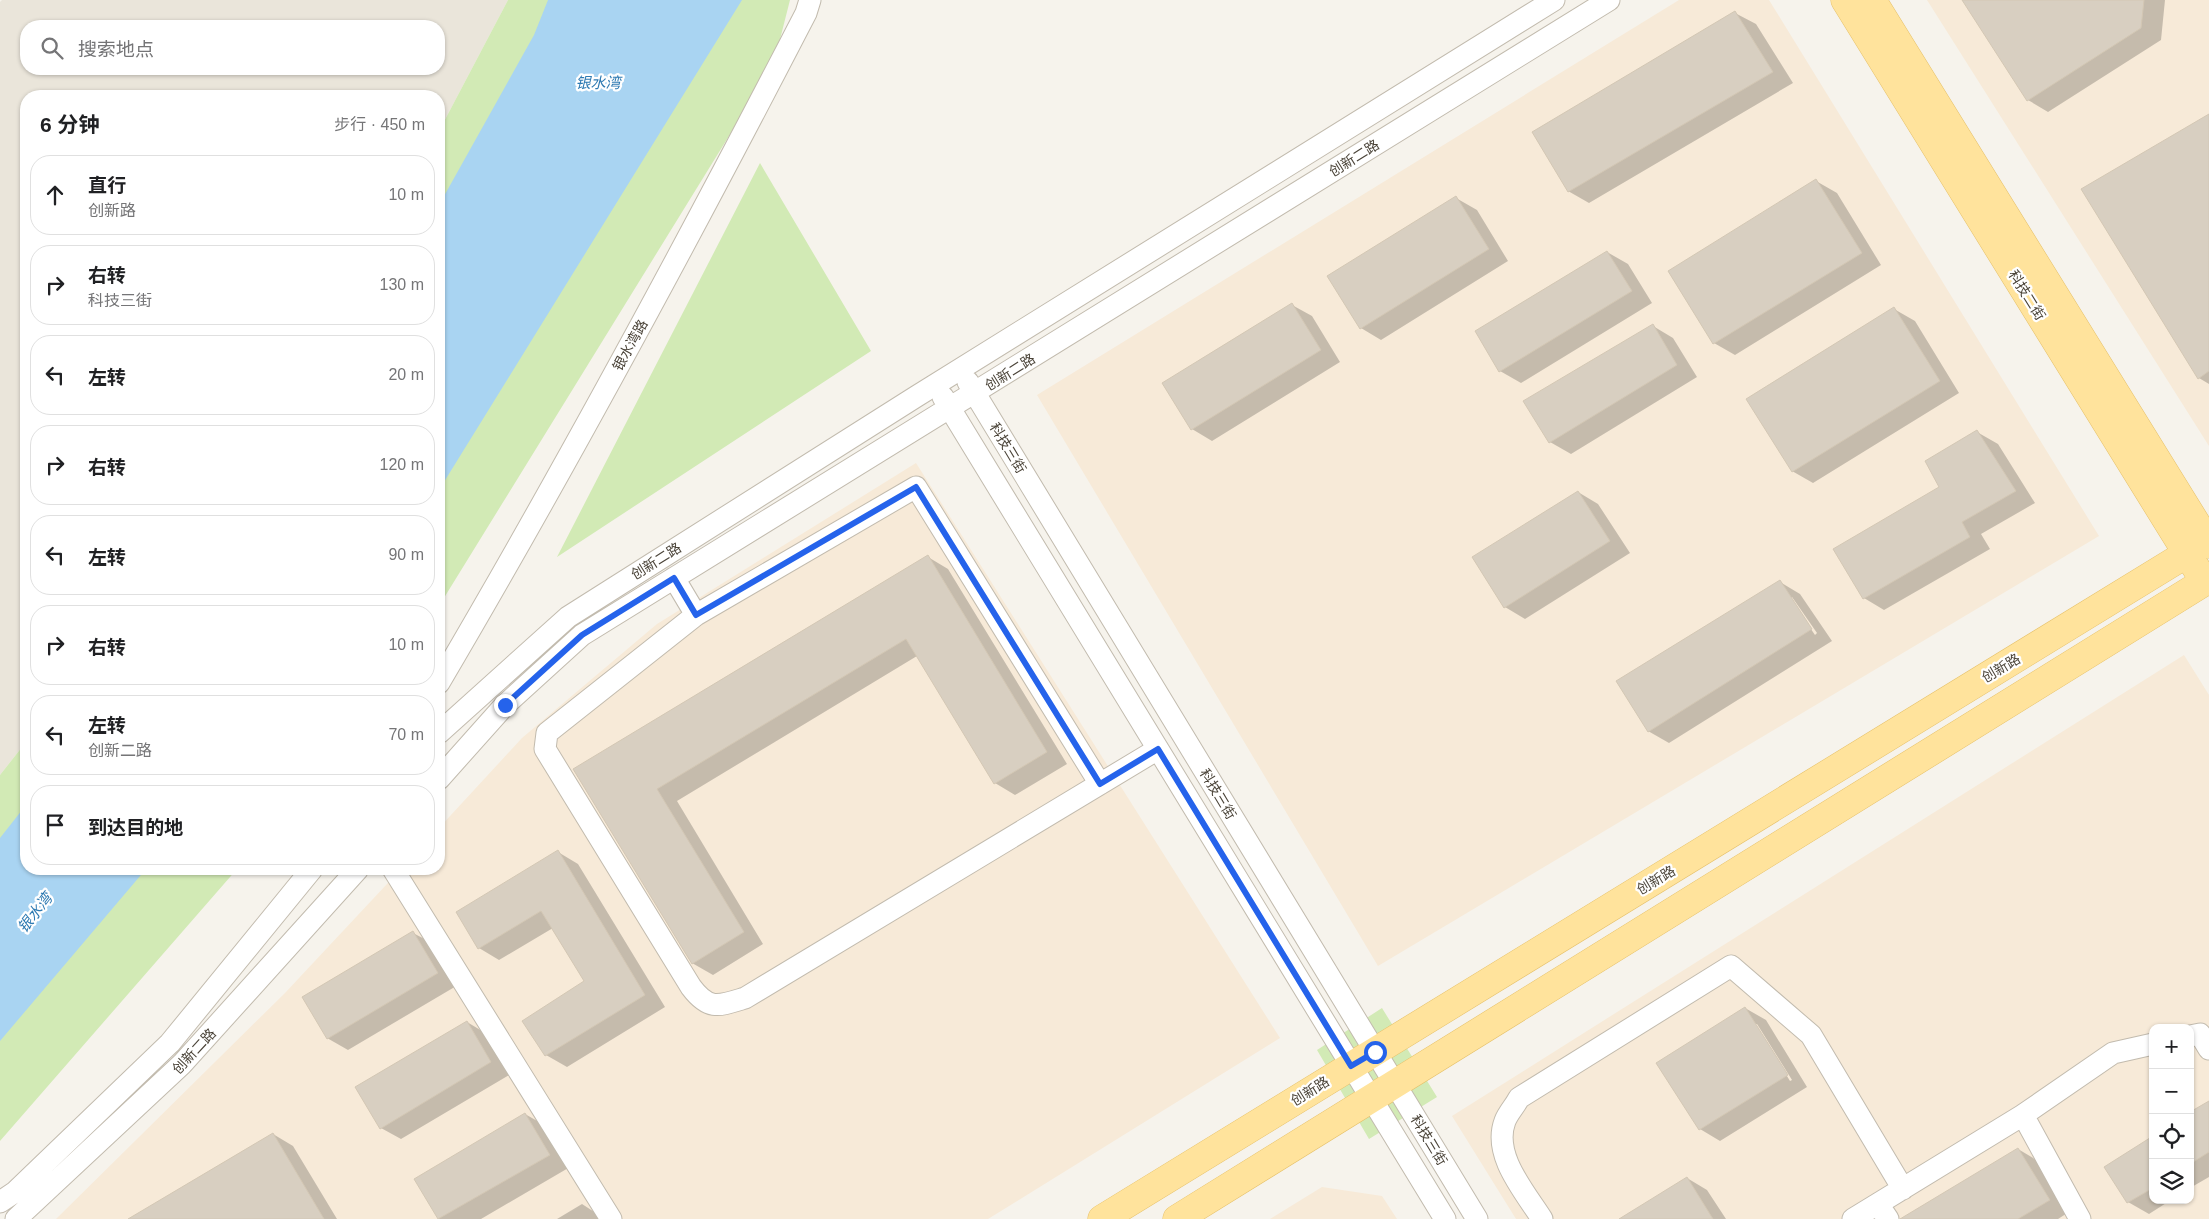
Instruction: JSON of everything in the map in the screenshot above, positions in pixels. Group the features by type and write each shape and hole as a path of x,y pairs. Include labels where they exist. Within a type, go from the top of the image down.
{"main road":[{"name":"科技二街","path":"1845,0 2203,545"},
{"name":"科技二街","path":"1872,0 2203,545 2208,583"},
{"name":"创新路","path":"1102,1219 2203,545"},
{"path":"1176,1219 2208,583"}],"street":[{"name":"银水湾路","path":"445,673 526,536 710,200 806,13 810,0"},
{"name":"创新二路","path":"445,728 568,617 935,384 1554,0"},
{"name":"创新二路","path":"445,772 505,705 582,635 1610,0"},
{"name":"科技三街","path":"960,369 1477,1219"},
{"name":"科技三街","path":"935,384 1445,1219"},
{"path":"1100,784 916,487 696,615 547,734 545,749 691,987 700,998 711,1005 723,1005 745,998 1100,784 1158,749"},
{"path":"674,578 696,615"},
{"name":"创新二路","path":"0,1202 15,1192 170,1043 307,875"},
{"name":"创新二路","path":"16,1219 182,1064 353,875"},
{"path":"397,875 611,1219"},
{"path":"1542,1219 1507,1163 1502,1142 1504,1122 1519,1098 1731,966 1811,1035 1903,1188"},
{"path":"2194,1035 2200,1034 2209,1048"},
{"path":"1853,1219 1883,1211 1903,1188 2022,1115 2112,1053 2149,1045"},
{"path":"2022,1115 2080,1219"}],"shaded area":[{"path":"2,0 508,0 445,120 445,90 20,90 20,750 0,775 0,2"},
{"path":"1679,0 1769,0 2099,536 1378,966 1037,395"},
{"path":"1927,0 2209,0 2209,446"},
{"path":"916,463 1280,1038 988,1219 56,1219 285,993 395,875 445,875 445,821 522,738 657,624"},
{"path":"2184,655 2209,695 2209,1219 1516,1219 1452,1116"},
{"path":"1322,1187 1382,1196 1397,1219 1270,1219"}],"green space":[{"path":"508,0 790,0 774,63 445,596 445,120"},
{"path":"760,163 871,351 557,557"},
{"path":"20,750 20,875 232,875 0,1141 0,775"},
{"path":"1382,1008 1437,1097 1369,1139 1317,1050"}],"water":[{"name":"银水湾","path":"548,0 742,0 445,480 445,194 534,35"},
{"name":"银水湾","path":"20,813 20,875 141,875 0,1041 0,838"}],"building":[{"path":"1962,0 2144,0 2141,28 2027,101"},
{"path":"1735,11 1773,72 1568,192 1532,132"},
{"path":"2209,114 2209,371 2198,379 2081,189"},
{"path":"1816,179 1862,253 1713,344 1668,271"},
{"path":"1456,196 1489,249 1360,329 1327,276"},
{"path":"1607,251 1632,291 1499,372 1475,331"},
{"path":"1292,303 1321,350 1191,430 1162,383"},
{"path":"1894,307 1940,381 1792,472 1746,399"},
{"path":"1653,324 1677,365 1549,443 1523,401"},
{"path":"1977,430 2016,491 1962,522 1970,537 1863,599 1833,549 1939,487 1925,461"},
{"path":"1578,491 1610,541 1504,608 1472,557"},
{"path":"928,555 1047,752 994,784 906,639 657,789 744,932 692,964 573,769"},
{"path":"1780,580 1812,629 1648,732 1616,681"},
{"path":"558,850 645,995 545,1056 522,1021 584,981 541,911 478,949 456,912"},
{"path":"413,931 438,973 327,1039 302,997"},
{"path":"1745,1007 1788,1075 1699,1130 1656,1063"},
{"path":"467,1021 491,1062 380,1129 355,1087"},
{"path":"2209,1101 2209,1152 2194,1161 2194,1114 2194,1110"},
{"path":"525,1113 550,1155 438,1219 414,1179"},
{"path":"273,1133 324,1219 128,1219"},
{"path":"2149,1139 2149,1190 2127,1203 2104,1167"},
{"path":"2018,1148 2050,1200 2018,1219 1900,1219"},
{"path":"1687,1177 1713,1219 1619,1219"}],"route":[{"path":"505,705 582,635 674,578 696,615 916,487 1100,784 1158,749 1351,1066 1375,1052"}]}
